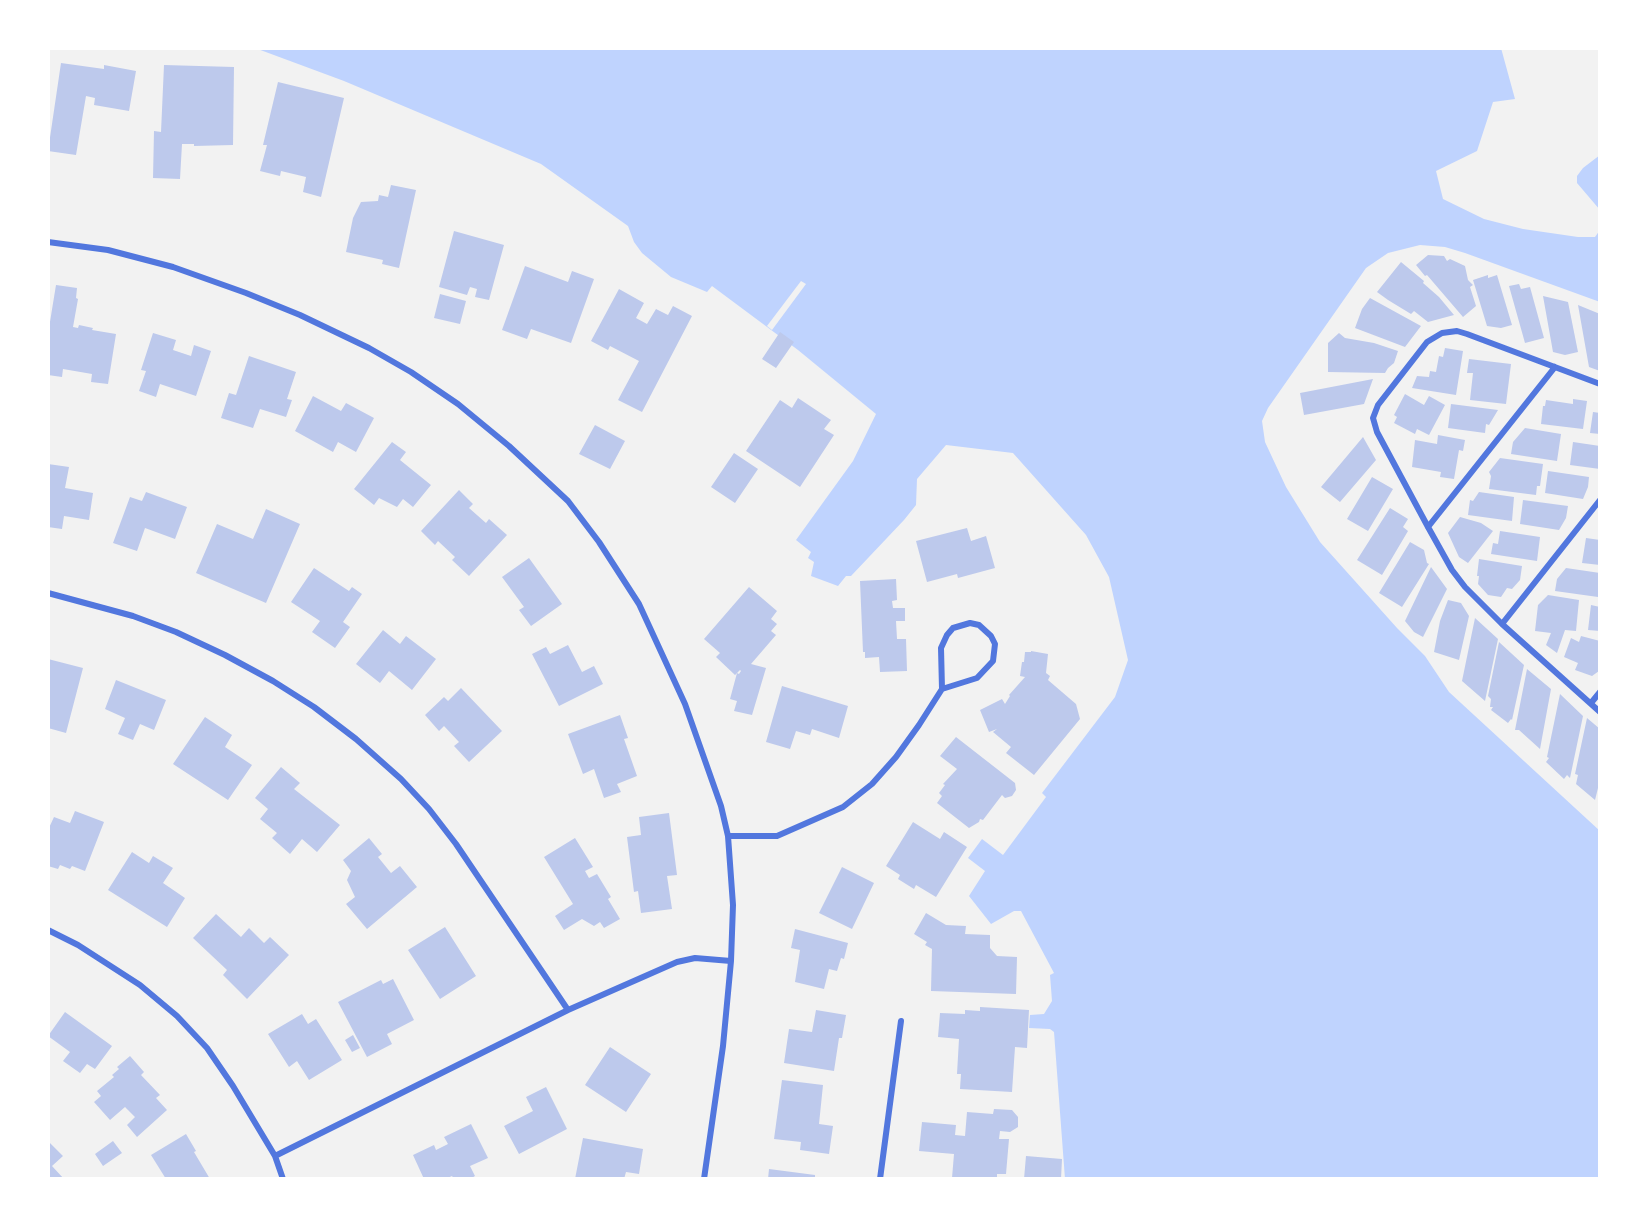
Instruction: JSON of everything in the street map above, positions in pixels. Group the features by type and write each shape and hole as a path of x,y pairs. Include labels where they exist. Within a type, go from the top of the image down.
{"street":[{"path":"48,242 108,250 173,267 246,293 338,332 411,372 458,404 546,478 584,521 620,572 639,604 693,724 721,806 728,836 733,905 731,961 723,1046 704,1179"},
{"path":"1600,384 1467,334 1442,333 1431,338 1375,412 1373,418 1377,432 1452,570 1502,624 1600,712"},
{"path":"1428,527 1555,367"},
{"path":"1502,624 1600,500"},
{"path":"48,594 134,616 176,632 225,655 314,707 356,739 401,779 429,809 456,844 568,1010"},
{"path":"728,836 777,836 843,807 872,784 896,757 942,688 940,648 947,635 961,624 978,625 986,630 995,644 993,661 988,668 977,678 942,688"},
{"path":"1591,703 1600,692"},
{"path":"48,930 78,945 140,986 177,1016 207,1048 234,1086 275,1156 283,1179"},
{"path":"275,1156 568,1010 685,959 731,961"},
{"path":"880,1179 901,1021"}],"water":[{"path":"255,48 1501,48 1515,99 1493,102 1477,151 1436,171 1443,199 1484,219 1523,229 1578,237 1595,237 1600,230 1600,302 1445,247 1420,245 1388,253 1366,268 1268,408 1262,421 1265,442 1286,487 1320,542 1425,656 1449,692 1600,831 1600,1179 1065,1179 1054,1032 1050,1029 1029,1028 1030,1015 1044,1014 1052,1001 1050,975 1054,973 1021,911 1014,911 991,924 969,896 985,871 968,858 982,839 1003,855 1046,797 1042,793 1115,697 1128,660 1109,577 1086,535 1013,453 946,445 917,479 916,505 851,576 846,576 838,586 811,576 814,562 808,558 811,552 796,540 853,461 876,414 798,350 712,286 707,292 671,277 642,253 634,242 628,226 541,164 344,81"},
{"path":"1600,155 1600,210 1577,183 1577,176 1583,168"}],"pier":[{"path":"801,281 806,284 772,330 767,326"}],"building":[{"path":"61,63 104,69 104,65 136,71 129,111 94,105 95,98 86,96 76,155 48,151"},
{"path":"164,65 234,67 233,145 182,144 180,179 153,178 154,131 161,132"},
{"path":"278,82 344,98 321,197 303,192 306,177 281,171 280,176 260,171 267,145 263,145"},
{"path":"391,185 416,190 399,268 382,264 383,260 346,252 353,218 361,202 378,201 379,195 388,197"},
{"path":"454,231 504,245 489,300 475,297 477,289 470,287 467,295 439,287"},
{"path":"1428,255 1444,256 1447,261 1450,259 1465,266 1468,280 1473,285 1470,287 1476,306 1463,317 1416,265"},
{"path":"1401,262 1424,281 1423,283 1454,315 1428,322 1414,311 1411,314 1377,292"},
{"path":"525,266 568,282 572,271 594,279 571,343 531,329 527,339 502,330"},
{"path":"1488,275 1488,278 1497,275 1512,325 1501,328 1487,326 1473,280"},
{"path":"1519,284 1521,289 1530,287 1544,338 1525,343 1509,286"},
{"path":"56,285 77,288 76,298 78,299 73,327 78,328 79,325 116,334 108,384 91,382 92,374 63,369 62,377 48,375 48,334"},
{"path":"619,289 644,303 636,318 647,324 656,309 668,315 673,306 692,316 642,412 618,400 639,361 610,346 608,350 591,341"},
{"path":"440,294 466,301 460,324 434,318"},
{"path":"1543,296 1568,302 1578,352 1565,355 1553,352"},
{"path":"1370,298 1421,326 1405,347 1355,328 1362,309"},
{"path":"1578,305 1600,314 1600,371 1589,367"},
{"path":"780,332 794,342 776,368 762,359"},
{"path":"153,333 176,340 173,350 191,356 194,345 211,351 196,396 160,384 156,397 139,391 146,371 141,370"},
{"path":"1339,333 1345,338 1374,343 1398,351 1394,363 1385,373 1328,372 1328,343"},
{"path":"1445,348 1463,351 1456,395 1412,388 1417,376 1429,377 1430,371 1436,372 1439,356 1443,357"},
{"path":"249,356 296,372 287,399 292,400 286,417 260,409 253,428 221,418 229,393 236,395"},
{"path":"1469,359 1511,364 1506,404 1470,400 1473,373 1467,373"},
{"path":"1373,379 1364,404 1304,415 1300,393"},
{"path":"1405,394 1424,405 1429,396 1445,405 1429,435 1417,429 1415,434 1394,423 1397,417 1394,415"},
{"path":"313,396 341,411 346,403 374,418 356,452 338,442 333,452 295,431"},
{"path":"798,398 831,420 824,429 834,435 800,487 746,451 780,400 792,408"},
{"path":"1573,399 1587,401 1583,429 1541,424 1546,400 1573,404"},
{"path":"1451,404 1498,410 1489,425 1486,424 1485,433 1448,428"},
{"path":"1593,412 1600,413 1600,434 1590,433"},
{"path":"595,425 625,441 610,469 579,454"},
{"path":"1525,428 1561,434 1557,461 1511,454 1513,442"},
{"path":"1438,435 1465,440 1463,451 1459,450 1454,479 1440,477 1441,472 1412,467 1415,440 1437,444"},
{"path":"1363,437 1376,460 1340,502 1321,487"},
{"path":"392,442 406,452 400,460 431,485 413,507 403,499 397,507 379,498 374,505 354,489"},
{"path":"1573,442 1600,446 1600,469 1570,465"},
{"path":"734,453 758,469 735,503 711,487"},
{"path":"1500,458 1543,464 1540,486 1537,486 1536,495 1489,489 1491,476 1489,472"},
{"path":"48,464 69,467 65,488 93,493 89,520 64,516 62,529 48,527"},
{"path":"1548,471 1589,477 1583,499 1545,493"},
{"path":"1372,477 1393,489 1368,531 1347,519"},
{"path":"459,490 473,504 469,508 486,523 489,519 507,535 469,576 452,560 455,557 438,541 435,545 421,531"},
{"path":"146,492 187,507 175,539 145,528 137,551 113,543 130,497 142,501"},
{"path":"1479,492 1514,497 1512,521 1468,515 1470,500 1473,501"},
{"path":"1523,500 1568,506 1566,518 1559,530 1520,524"},
{"path":"1390,508 1408,519 1403,527 1408,531 1382,575 1357,560"},
{"path":"266,509 300,524 266,603 196,573 217,524 253,539"},
{"path":"1460,517 1481,523 1493,531 1468,563 1459,557 1448,533"},
{"path":"967,528 971,541 986,536 995,568 958,578 957,574 927,582 916,541"},
{"path":"1500,531 1540,537 1537,561 1491,554 1493,543 1498,544"},
{"path":"1586,538 1600,540 1600,565 1582,563"},
{"path":"1410,542 1424,550 1429,564 1402,607 1379,593"},
{"path":"529,558 562,604 531,626 519,610 524,607 502,577"},
{"path":"1479,559 1522,566 1520,580 1512,589 1507,588 1501,597 1488,595 1478,584"},
{"path":"1431,567 1447,589 1423,637 1414,632 1405,621"},
{"path":"314,568 349,591 352,587 362,594 343,622 350,627 335,648 312,632 320,621 291,602"},
{"path":"1566,568 1600,573 1598,597 1555,591 1557,579"},
{"path":"896,579 897,600 892,601 893,608 905,608 905,621 896,621 897,639 906,639 907,671 880,672 879,657 865,658 865,652 863,652 860,581"},
{"path":"749,587 777,611 771,619 777,624 771,631 776,635 751,664 766,668 752,715 734,711 737,701 730,699 737,673 735,675 716,657 720,653 704,639"},
{"path":"1548,595 1579,600 1576,631 1565,630 1557,653 1546,645 1551,633 1535,631 1538,605"},
{"path":"1448,600 1461,603 1469,616 1459,660 1434,652 1440,621"},
{"path":"1591,605 1600,607 1600,631 1588,630"},
{"path":"1475,618 1498,639 1485,701 1462,681"},
{"path":"383,630 400,644 406,636 436,659 412,690 389,671 380,683 356,664"},
{"path":"1581,636 1600,641 1600,668 1592,676 1575,670 1578,663 1564,657 1571,638 1579,642"},
{"path":"1499,642 1524,665 1512,720 1508,723 1491,710 1493,707 1490,707 1491,699 1488,696"},
{"path":"568,645 582,672 594,666 603,684 559,706 532,654 546,647 550,654"},
{"path":"1025,652 1048,654 1046,673 1050,676 1048,680 1076,704 1080,719 1034,775 1006,753 1011,747 993,732 997,729 989,732 980,710 1002,699 1005,704 1009,695 1025,677 1020,676 1022,662 1024,662"},
{"path":"48,659 83,668 66,733 48,728"},
{"path":"1527,669 1551,689 1540,749 1519,730 1515,730"},
{"path":"116,680 166,700 154,730 140,724 133,740 118,734 125,718 105,709"},
{"path":"782,686 848,706 839,738 812,729 810,735 796,731 790,749 766,742"},
{"path":"461,688 502,731 469,762 454,746 459,742 444,726 439,731 425,715 444,697 448,701"},
{"path":"1560,694 1583,716 1570,778 1567,775 1564,779 1546,762 1549,758 1547,757"},
{"path":"620,715 628,738 624,739 637,776 617,784 621,792 604,798 594,769 583,774 568,734"},
{"path":"205,717 232,735 225,747 252,765 228,800 173,764"},
{"path":"1587,718 1600,729 1600,780 1595,800 1576,784 1578,775 1575,774"},
{"path":"956,737 1015,783 1016,790 1012,796 1005,798 1002,795 983,820 980,819 969,828 937,803 942,796 939,793 945,785 943,784 957,769 940,756"},
{"path":"281,767 300,783 294,789 340,825 317,852 302,839 290,854 272,838 277,833 260,819 268,809 255,798"},
{"path":"75,811 104,822 85,871 72,866 70,869 60,865 58,869 48,866 48,830 54,817 70,823"},
{"path":"669,813 677,875 667,876 672,909 641,913 638,891 634,892 627,837 641,835 639,817"},
{"path":"913,822 940,839 944,832 967,847 936,897 916,885 914,889 898,879 900,875 886,866"},
{"path":"369,838 382,854 378,857 391,873 400,866 417,887 367,929 346,904 355,897 347,880 351,871 343,860"},
{"path":"575,838 593,867 585,871 589,878 597,874 611,897 608,899 620,919 604,928 600,922 594,926 582,919 564,930 555,916 573,904 544,857"},
{"path":"132,852 149,863 153,856 173,868 163,883 185,898 167,927 108,890"},
{"path":"842,867 874,883 852,929 819,913"},
{"path":"926,913 946,925 966,926 965,934 990,935 990,948 997,956 1017,957 1016,994 931,991 932,949 925,945 927,942 914,934"},
{"path":"216,914 241,937 249,928 264,943 270,937 289,955 247,999 223,975 227,970 193,938"},
{"path":"445,927 476,976 440,999 408,950"},
{"path":"795,929 848,943 844,959 841,958 837,971 829,969 824,989 795,982 800,950 791,948"},
{"path":"393,979 414,1020 387,1034 392,1044 367,1057 338,1002 381,980 383,984"},
{"path":"980,1007 1029,1010 1027,1048 1015,1047 1012,1092 960,1089 961,1074 957,1074 959,1039 938,1037 940,1013 965,1014 965,1010 980,1011"},
{"path":"816,1010 846,1015 842,1038 839,1038 834,1071 784,1063 789,1029 812,1032"},
{"path":"65,1012 112,1046 95,1069 87,1064 80,1073 63,1061 70,1052 48,1036"},
{"path":"302,1014 308,1024 316,1019 342,1060 309,1080 297,1061 289,1067 268,1034"},
{"path":"353,1035 360,1048 352,1052 345,1040"},
{"path":"610,1047 651,1074 626,1112 585,1085"},
{"path":"130,1056 144,1072 141,1075 160,1095 156,1098 167,1110 137,1137 127,1125 135,1117 125,1107 110,1120 94,1102 101,1096 97,1091 114,1077 112,1075 119,1069 117,1067"},
{"path":"782,1080 823,1085 819,1124 833,1126 829,1154 800,1150 801,1142 774,1139"},
{"path":"546,1087 567,1129 519,1154 504,1126 533,1111 526,1097"},
{"path":"994,1109 1012,1110 1018,1117 1018,1127 1010,1132 1000,1131 999,1139 1009,1139 1006,1174 997,1174 997,1179 952,1178 954,1154 919,1151 922,1122 956,1125 955,1135 965,1136 967,1112 993,1114"},
{"path":"471,1124 488,1158 470,1166 475,1176 470,1179 454,1179 452,1176 445,1179 424,1179 413,1155 434,1145 436,1150 448,1144 444,1137"},
{"path":"186,1134 210,1179 166,1179 151,1155"},
{"path":"583,1138 643,1149 639,1174 626,1172 624,1179 575,1179"},
{"path":"48,1141 63,1156 52,1166 64,1179 48,1179"},
{"path":"113,1141 122,1153 103,1166 95,1154"},
{"path":"1026,1156 1062,1159 1061,1179 1024,1179"},
{"path":"769,1169 815,1175 815,1179 768,1179"}]}
